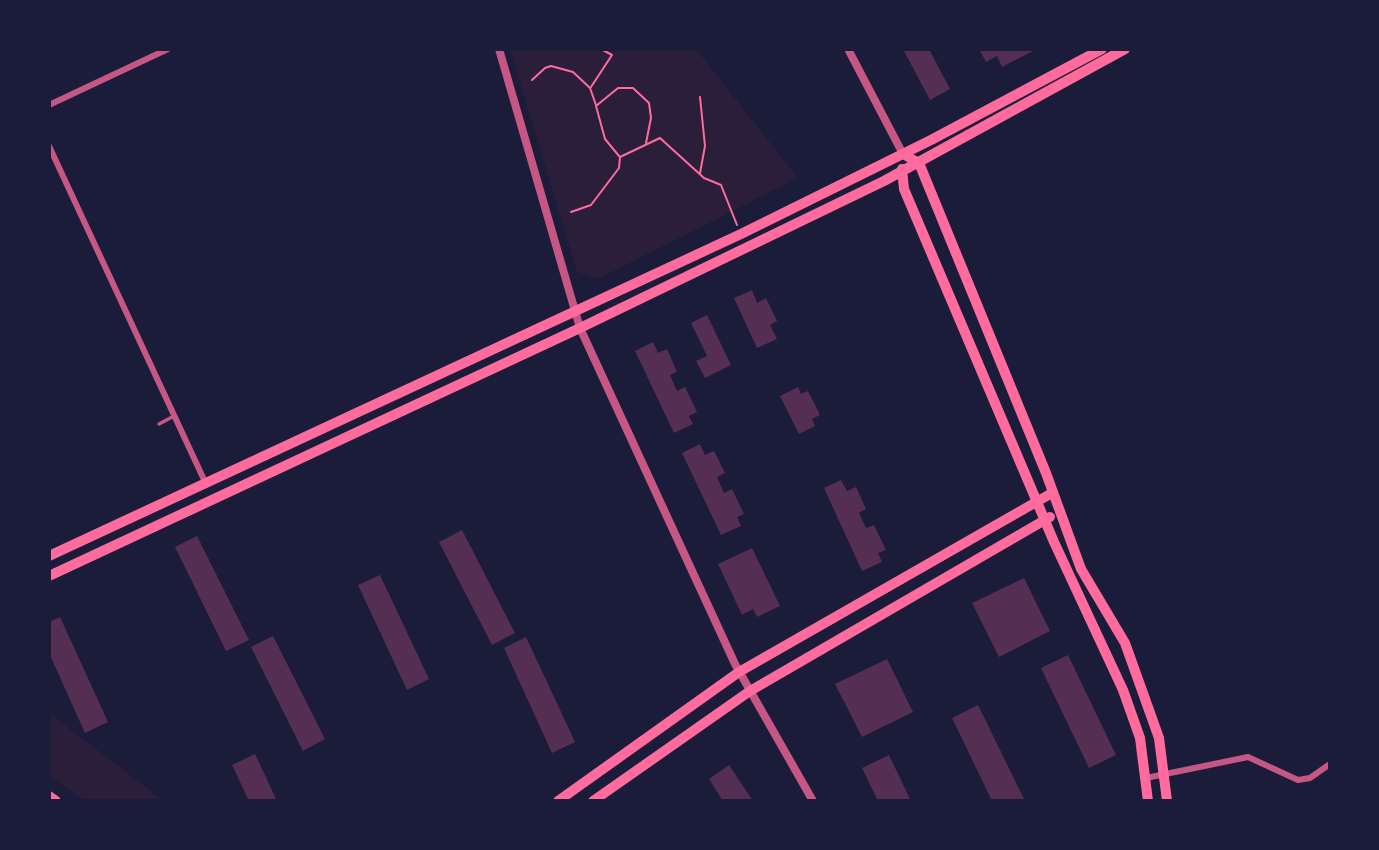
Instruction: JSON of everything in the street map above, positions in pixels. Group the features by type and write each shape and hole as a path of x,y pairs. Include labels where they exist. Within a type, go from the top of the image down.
{"main road":[{"path":"49,556 741,234 903,154 1101,49"},
{"path":"49,576 580,328 901,172 1125,49"},
{"path":"903,154 919,163 1082,569 1125,643 1158,738 1167,801"},
{"path":"903,154 901,172 904,189 1045,520 1123,690 1140,738 1148,801"},
{"path":"558,801 739,672 1052,493"},
{"path":"593,801 750,691 1059,513"},
{"path":"49,796 56,801"}],"street":[{"path":"49,105 168,49"},
{"path":"499,49 580,328 739,672 813,801"},
{"path":"848,49 903,154"},
{"path":"49,146 206,484"},
{"path":"1146,778 1248,757 1298,780 1311,778 1330,764"}],"lane":[{"path":"159,424 174,416"}],"path":[{"path":"590,88 612,55 601,49"},
{"path":"532,80 551,66 573,72 590,88 605,139 620,157 619,168 591,205 571,212"},
{"path":"596,106 618,88 633,88 649,103 651,118 646,144"},
{"path":"700,97 705,146 700,174"},
{"path":"620,157 660,138 700,174 720,185 741,234"}],"shaded area":[{"path":"510,49 696,49 798,178 598,279 577,272"},
{"path":"49,713 164,801 84,801 49,775"}],"building":[{"path":"903,49 929,49 950,89 930,100"},
{"path":"979,49 1037,49 1002,67 997,56 986,62"},
{"path":"752,290 757,303 766,298 777,321 770,325 777,339 757,348 734,298"},
{"path":"707,315 731,365 705,378 696,361 707,356 691,323"},
{"path":"653,342 658,353 667,349 677,372 670,375 677,391 685,387 697,412 689,416 693,424 674,433 635,351"},
{"path":"798,387 801,394 808,391 820,415 812,419 815,426 799,434 780,396"},
{"path":"700,444 705,455 714,451 725,473 717,477 724,493 732,489 744,514 737,517 741,526 721,535 682,453"},
{"path":"841,480 847,491 856,487 866,509 859,513 866,528 874,525 886,550 878,553 882,562 862,571 824,488"},
{"path":"462,530 515,633 492,645 439,542"},
{"path":"197,536 249,640 226,651 175,547"},
{"path":"752,548 780,606 757,617 753,609 742,615 718,564"},
{"path":"380,575 429,679 407,690 358,585"},
{"path":"1024,578 1050,631 999,657 972,603"},
{"path":"60,617 108,722 85,733 49,653 49,622"},
{"path":"273,636 325,739 303,751 251,647"},
{"path":"526,637 575,742 552,753 504,648"},
{"path":"1068,655 1116,755 1089,768 1041,668"},
{"path":"887,659 913,712 862,737 835,684"},
{"path":"978,705 1025,801 992,801 952,718"},
{"path":"255,754 277,801 249,801 232,765"},
{"path":"889,755 911,801 878,801 862,768"},
{"path":"729,765 753,801 723,801 709,779"}]}
